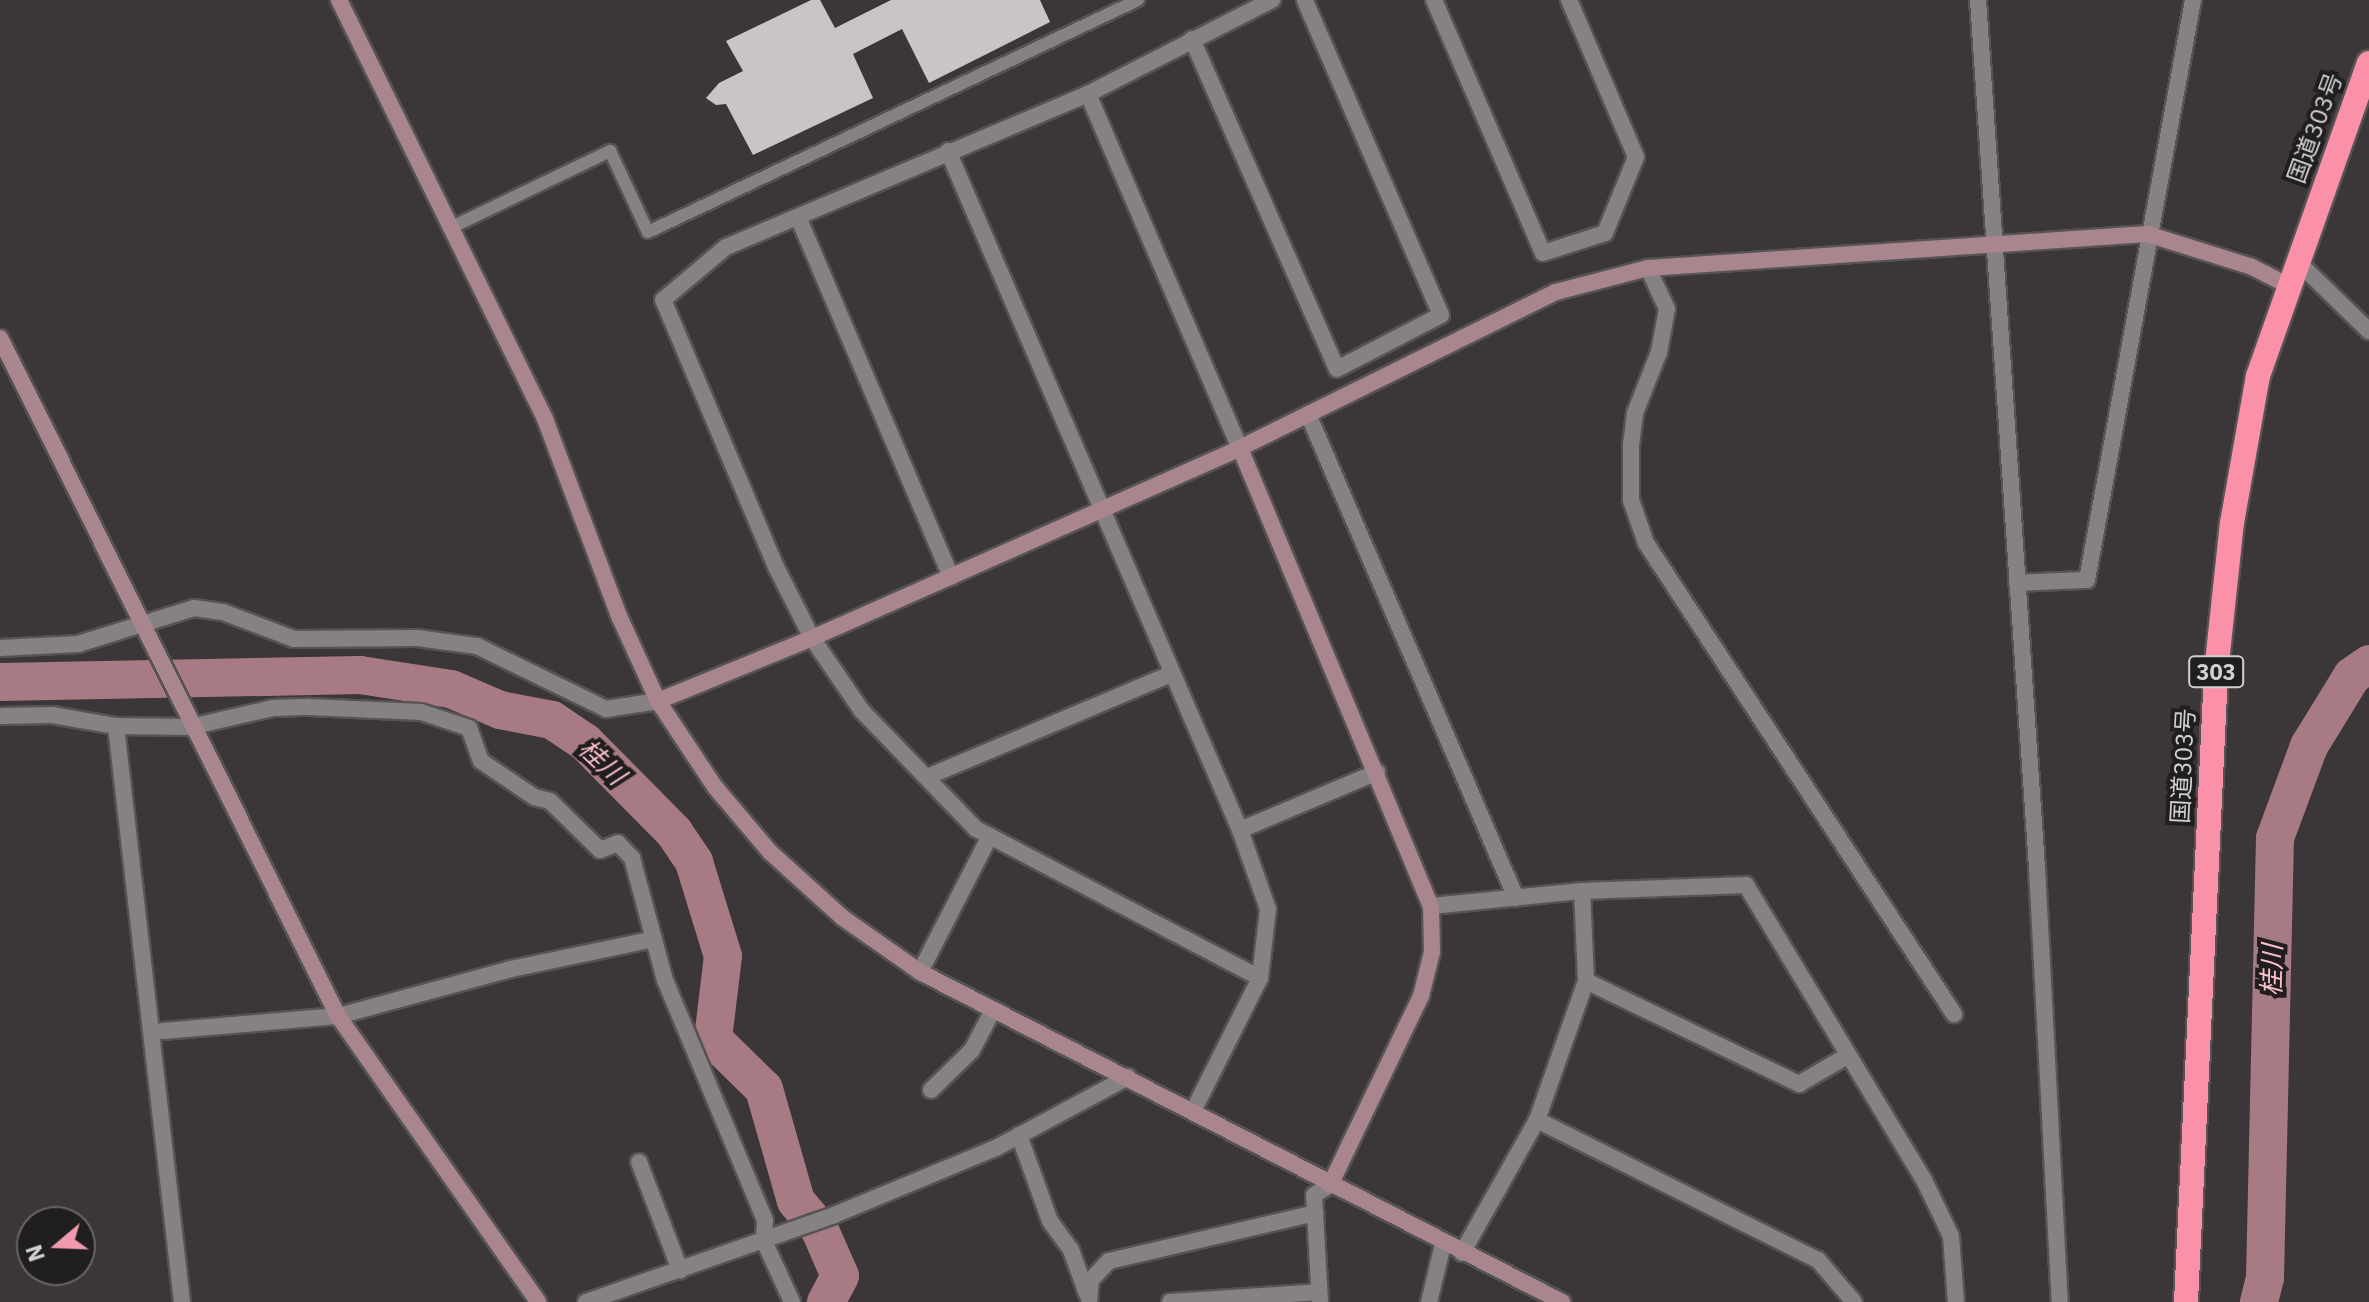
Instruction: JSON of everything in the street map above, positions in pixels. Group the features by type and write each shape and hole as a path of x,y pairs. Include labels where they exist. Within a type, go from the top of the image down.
{"highway":[{"name":"国道303号","path":"2186,1302 2216,672 2232,523 2258,376 2287,285 2369,63"}],"street":[{"path":"339,0 545,419 619,616 658,701 715,787 770,852 843,918 920,972 992,1012 1128,1077 1443,1244 1562,1302"},
{"path":"1260,978 976,829 862,711 812,638 776,567 663,300 726,247 799,219 948,151 1088,94 1272,0"},
{"path":"1192,39 1337,369 1441,315 1305,0"},
{"path":"1434,0 1543,253 1605,233 1636,157 1569,0"},
{"path":"1978,0 2060,1302"},
{"path":"2017,583 2087,580 2147,234 2193,0"},
{"path":"1088,94 1431,906 1432,952 1421,996 1330,1185 1314,1195 1319,1297 1170,1302"},
{"path":"948,151 1103,509 1169,675 1240,830 1268,909 1260,978 1193,1111"},
{"path":"799,219 951,577"},
{"path":"0,648 62,647 142,626 194,608 223,612 294,639 417,638 477,646 606,709 658,701 812,638 1240,448 1556,292 1648,268 2147,234 2239,262 2287,285"},
{"path":"2296,260 2369,331"},
{"path":"1648,268 1667,309 1659,352 1635,413 1631,444 1631,500 1646,543 1954,1014"},
{"path":"0,338 188,722 338,1016 538,1302"},
{"path":"1308,414 1516,898"},
{"path":"927,777 1169,675"},
{"path":"0,716 52,715 116,726 188,722 273,708 309,707 421,712 469,728 481,761 534,797 550,801 600,850 618,843 632,858 665,980 765,1220 768,1240 792,1302"},
{"path":"116,726 182,1302"},
{"path":"1240,830 1377,772"},
{"path":"920,972 990,836"},
{"path":"1431,906 1582,891 1746,885 1924,1180 1951,1236 1956,1302"},
{"path":"1462,1253 1537,1120 1586,981 1582,891"},
{"path":"162,1031 338,1016 511,969 654,939"},
{"path":"1586,981 1799,1084 1847,1056"},
{"path":"931,1090 972,1050 992,1012"},
{"path":"586,1302 834,1215 1019,1135 1128,1077"},
{"path":"1537,1120 1818,1260 1854,1302"},
{"path":"1019,1135 1050,1221 1071,1250 1088,1300"},
{"path":"639,1162 680,1270"},
{"path":"1088,1300 1091,1280 1109,1261 1315,1213"},
{"path":"1429,1302 1443,1244"}],"lane":[{"path":"450,228 610,151 648,232 1138,0"}],"building":[{"path":"811,0 820,0 835,28 891,0 1040,0 1050,22 929,83 902,29 853,54 873,98 753,155 726,104 716,105 706,98 719,83 743,71 726,41"}],"waterway":[{"name":"桂川","path":"2259,1302 2265,1278 2275,838 2309,746 2352,676 2369,664"},
{"name":"桂川","path":"0,682 360,675 451,689 500,710 552,720 585,742 674,832 694,862 723,956 713,1039 764,1089 796,1201 819,1228 840,1276 826,1302"}]}
